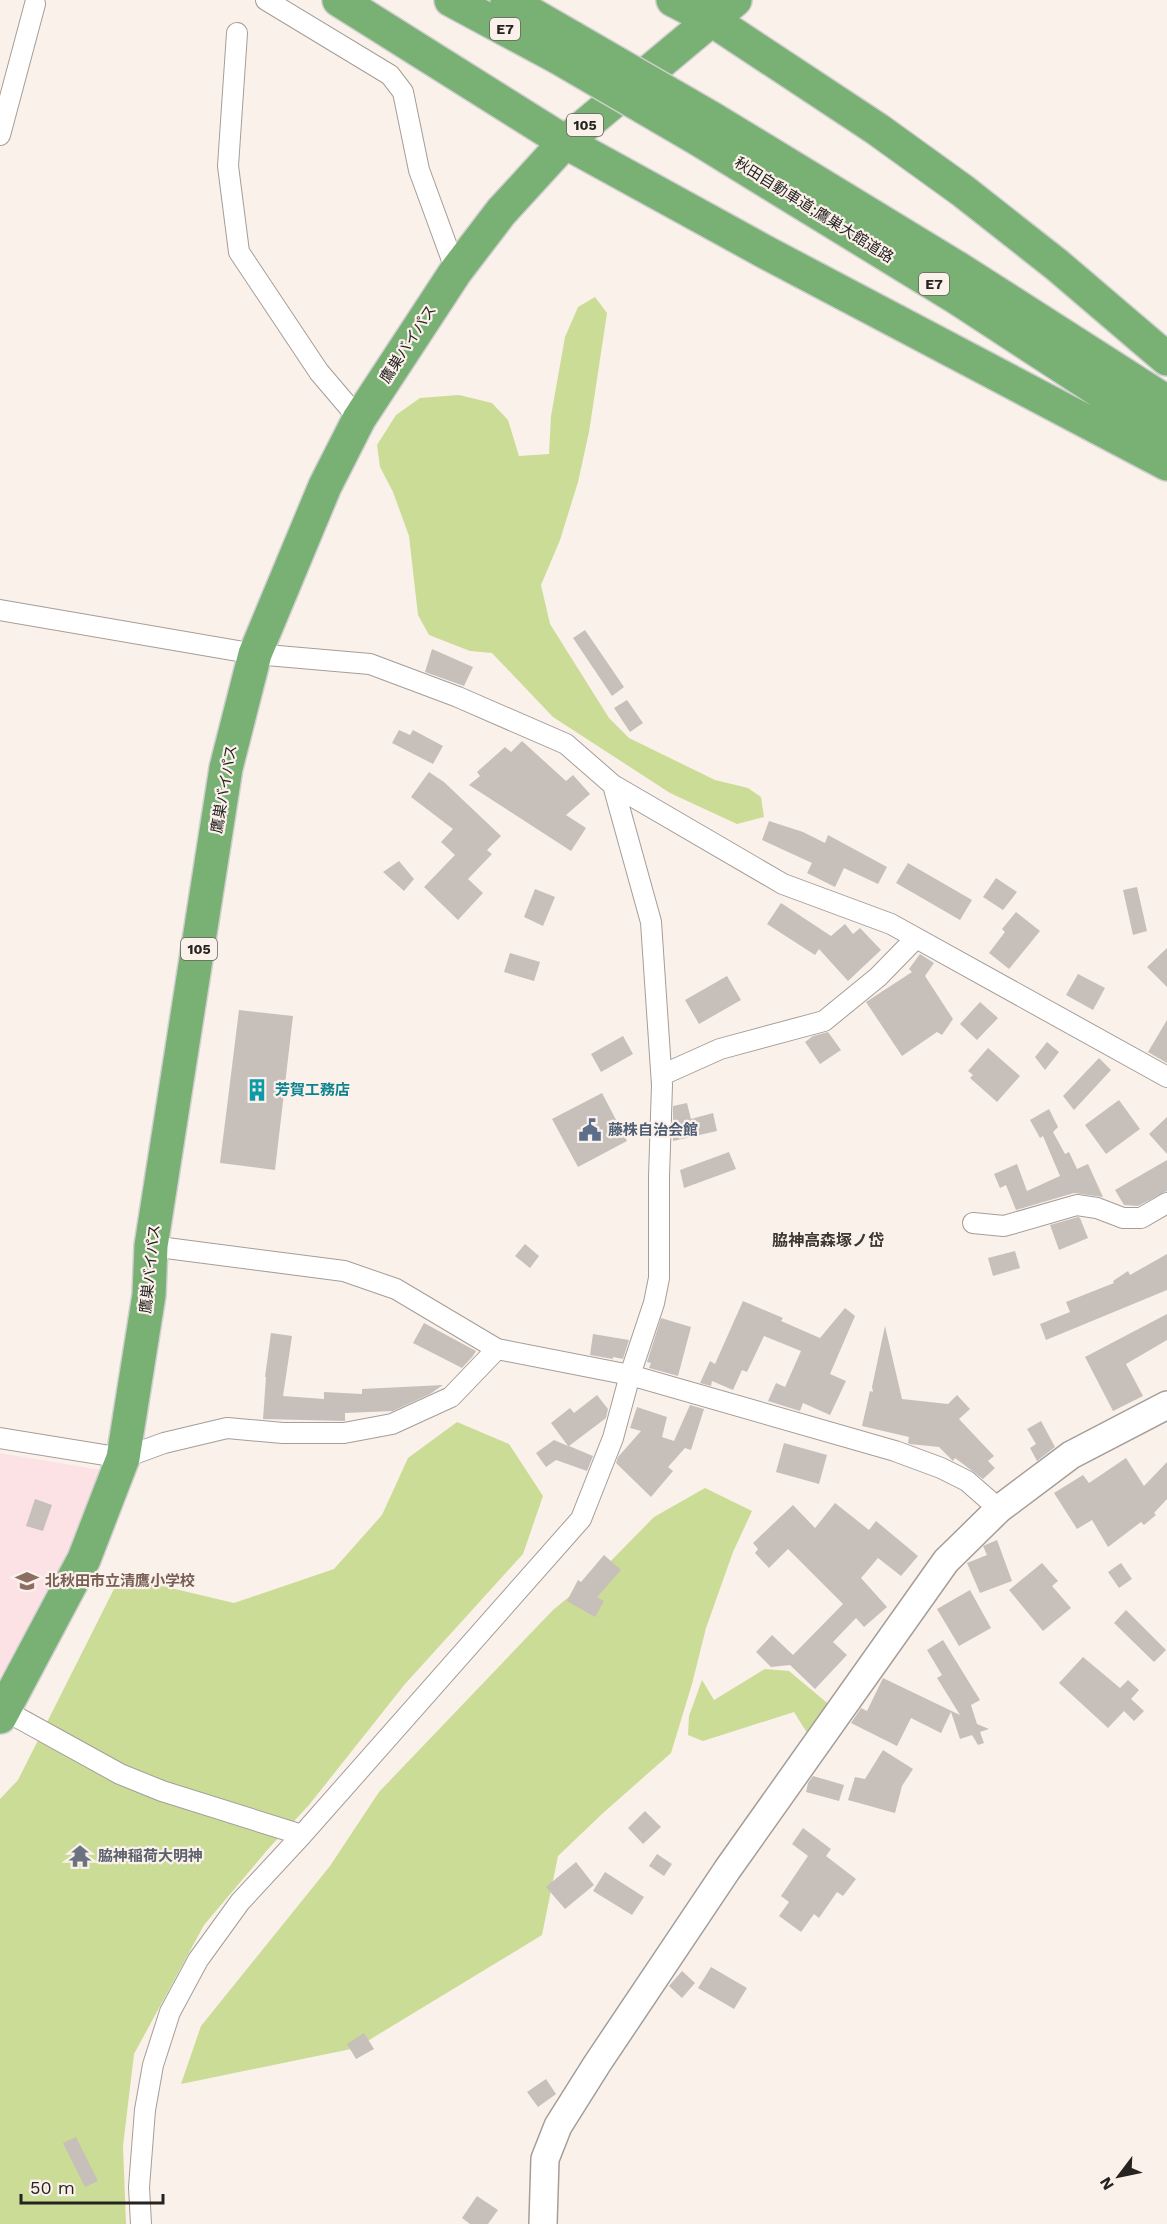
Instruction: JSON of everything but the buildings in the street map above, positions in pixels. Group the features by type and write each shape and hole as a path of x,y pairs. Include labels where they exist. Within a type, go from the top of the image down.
{"highway":[{"path":"339,0 565,142 767,253 1167,464"},
{"name":"秋田自動車道;鷹巣大館道路","path":"451,0 566,48 705,129 956,267 1167,402"},
{"name":"秋田自動車道;鷹巣大館道路","path":"507,0 566,48"},
{"path":"673,0 723,10 877,129 963,191 1057,265 1167,359"},
{"name":"鷹巣バイパス","path":"2,1713 84,1559 123,1458 149,1295 151,1246 226,768 255,654 316,508 359,418 456,271 501,212 565,142 723,10"},
{"name":"秋田自動車道;鷹巣大館道路","path":"705,129 1167,435"}],"street":[{"path":"266,0 390,75 404,92 419,170 456,271"},
{"path":"0,135 35,4"},
{"path":"237,33 228,166 239,252 319,372 359,418"},
{"path":"0,610 255,654 370,664 458,697 566,744 613,785 783,884 891,924 1167,1077"},
{"path":"141,2224 139,2187 145,2110 153,2065 170,2013 198,1960 240,1902 581,1519 613,1438 630,1375 654,1303 659,1278 662,1075 651,922 613,785"},
{"path":"662,1075 720,1049 824,1021 878,977 916,938"},
{"path":"973,1223 1004,1226 1077,1205 1097,1208 1123,1218 1141,1218 1167,1203"},
{"path":"151,1246 344,1270 396,1289 497,1349 630,1375 895,1451 941,1468 967,1481 999,1509"},
{"path":"0,1438 123,1458 164,1443 227,1428 283,1433 344,1433 392,1424 452,1397 497,1349"},
{"path":"543,2224 545,2159 558,2126 727,1870 946,1561 999,1509 1071,1455 1167,1405"},
{"path":"2,1713 120,1774 162,1791 302,1835"}],"shaded area":[{"name":"北秋田市立清鷹小学校","path":"0,1453 107,1471 0,1691"}],"green space":[{"path":"595,297 607,313 589,432 578,482 560,540 541,585 550,624 609,718 629,738 715,780 748,788 761,797 764,817 737,824 670,793 553,717 492,653 470,651 429,635 418,615 409,536 393,492 380,467 377,445 396,415 420,398 459,395 492,403 508,420 519,456 549,454 551,416 565,337 578,307"},
{"path":"457,1422 509,1444 543,1496 523,1554 405,1684 309,1805 204,1925 134,2054 123,2146 126,2224 0,2224 0,1799 18,1780 115,1587 154,1584 234,1603 334,1569 382,1515 408,1458"},
{"path":"705,1488 752,1511 733,1552 706,1628 671,1753 558,1856 542,1935 356,2048 181,2084 201,2026 330,1866 379,1792 553,1610 605,1567 654,1517"},
{"path":"765,1669 789,1671 832,1707 809,1736 794,1712 703,1741 688,1735 689,1716 702,1680 714,1700"}],"place":[{"name":"芳賀工務店","path":"257,1090"},
{"name":"藤株自治会館","path":"590,1130"},
{"name":"北秋田市立清鷹小学校","path":"27,1581"},
{"name":"脇神稲荷大明神","path":"80,1856"}],"district":[{"name":"脇神高森塚ノ岱","path":"828,1240"}]}
